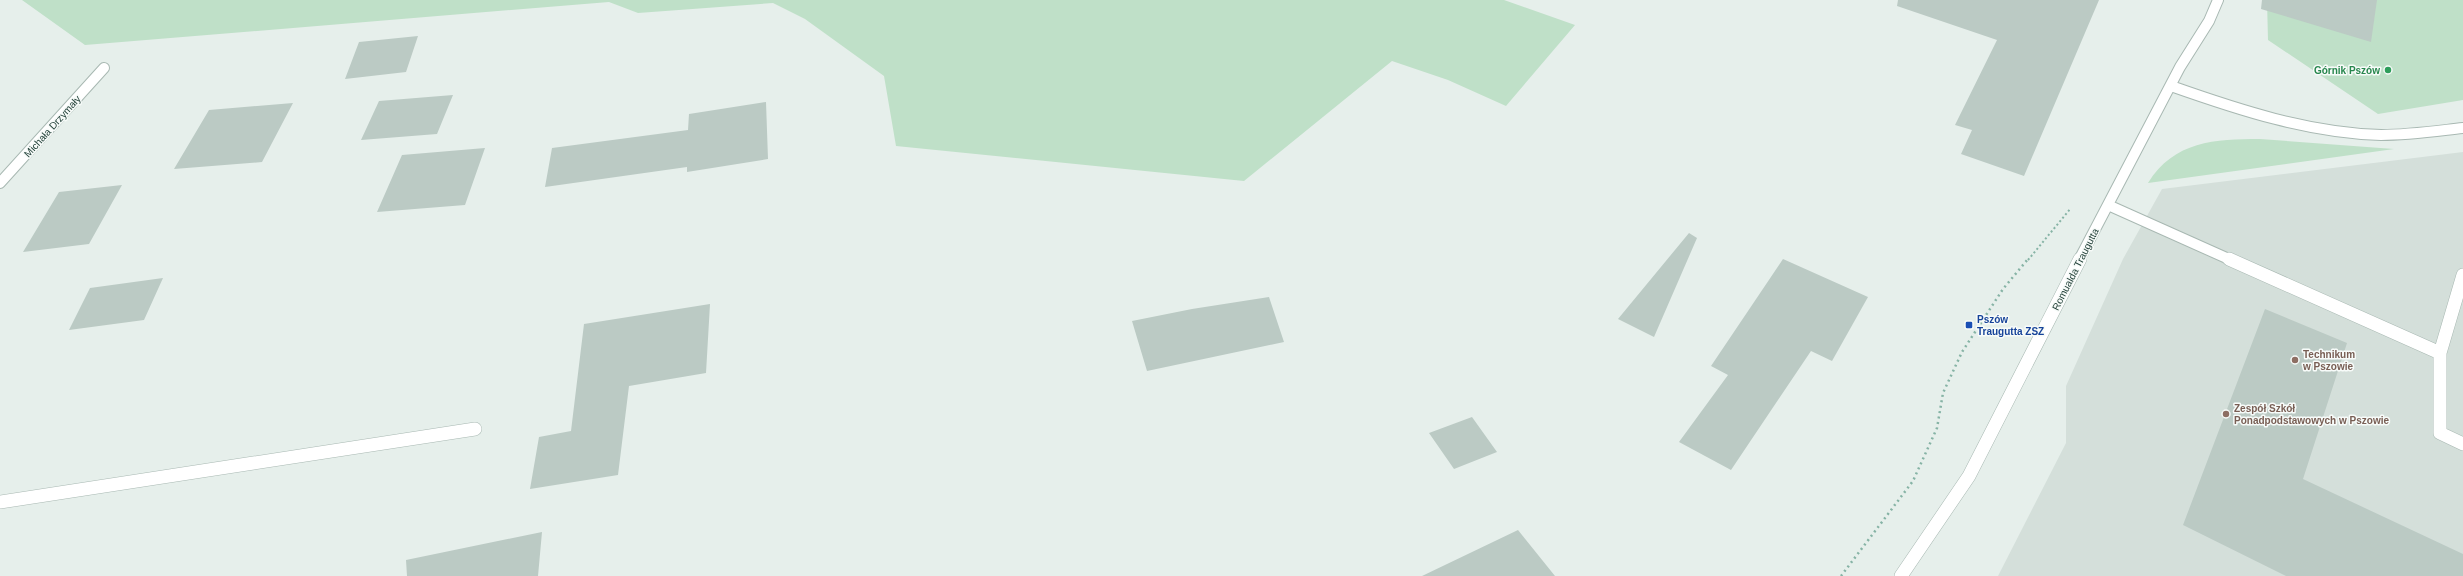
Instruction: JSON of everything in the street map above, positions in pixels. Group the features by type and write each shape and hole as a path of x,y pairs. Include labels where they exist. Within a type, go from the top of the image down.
{"street":[{"name":"Romualda Traugutta","path":"1901,576 1969,476 2108,205 2171,86 2209,22 2218,0"},
{"name":"Michała Drzymały","path":"0,183 104,68"},
{"path":"2171,86 2234,109 2326,129 2354,132 2411,134 2463,128"},
{"path":"2108,205 2440,353"},
{"path":"2463,275 2440,353 2440,433 2463,444"},
{"path":"0,502 475,429"}],"path":[{"path":"1841,576 1914,481 1937,428 1943,393 1962,352 2003,289 2075,204"}],"shaded area":[{"name":"Zespół Szkół Ponadpodstawowych w Pszowie","path":"2463,152 2463,576 1998,576 2066,443 2066,386 2123,259 2162,189"}],"green space":[{"path":"22,0 1504,0 1575,25 1506,106 1448,80 1392,61 1244,181 896,146 884,76 805,19 773,3 638,13 609,2 85,45"},
{"name":"Górnik Pszów","path":"2267,0 2463,0 2463,100 2378,114 2268,40"},
{"path":"2260,139 2394,149 2148,183 2158,169 2170,158 2197,145 2227,140"}],"building":[{"path":"1898,0 2099,0 2024,176 1961,154 1972,130 1955,125 1997,40 1897,6"},
{"path":"2262,0 2377,0 2371,42 2261,9"},
{"path":"418,36 406,72 345,79 359,42"},
{"path":"453,95 437,134 361,140 379,101"},
{"path":"766,102 768,159 687,172 687,167 545,187 552,148 688,130 689,114"},
{"path":"293,103 262,162 174,169 209,110"},
{"path":"485,148 465,205 377,212 402,155"},
{"path":"122,185 89,244 23,252 59,192"},
{"path":"1689,233 1697,238 1654,337 1618,319"},
{"path":"1783,259 1868,297 1832,361 1811,351 1731,470 1679,442 1728,375 1711,366"},
{"path":"163,278 144,320 69,330 90,288"},
{"path":"1269,297 1284,342 1147,371 1132,321 1192,309"},
{"path":"710,304 706,373 629,386 618,475 530,489 539,437 571,431 584,324"},
{"path":"2265,309 2347,343 2303,479 2463,554 2463,576 2286,576 2183,525"},
{"path":"1472,417 1497,452 1454,469 1429,433"},
{"path":"1518,530 1555,576 1422,576"},
{"path":"542,532 538,576 407,576 406,560"}],"place":[{"name":"Górnik Pszów","path":"2388,70"},
{"name":"Pszów Traugutta ZSZ","path":"1969,325"},
{"name":"Technikum w Pszowie","path":"2295,360"},
{"name":"Zespół Szkół Ponadpodstawowych w Pszowie","path":"2226,414"}]}
